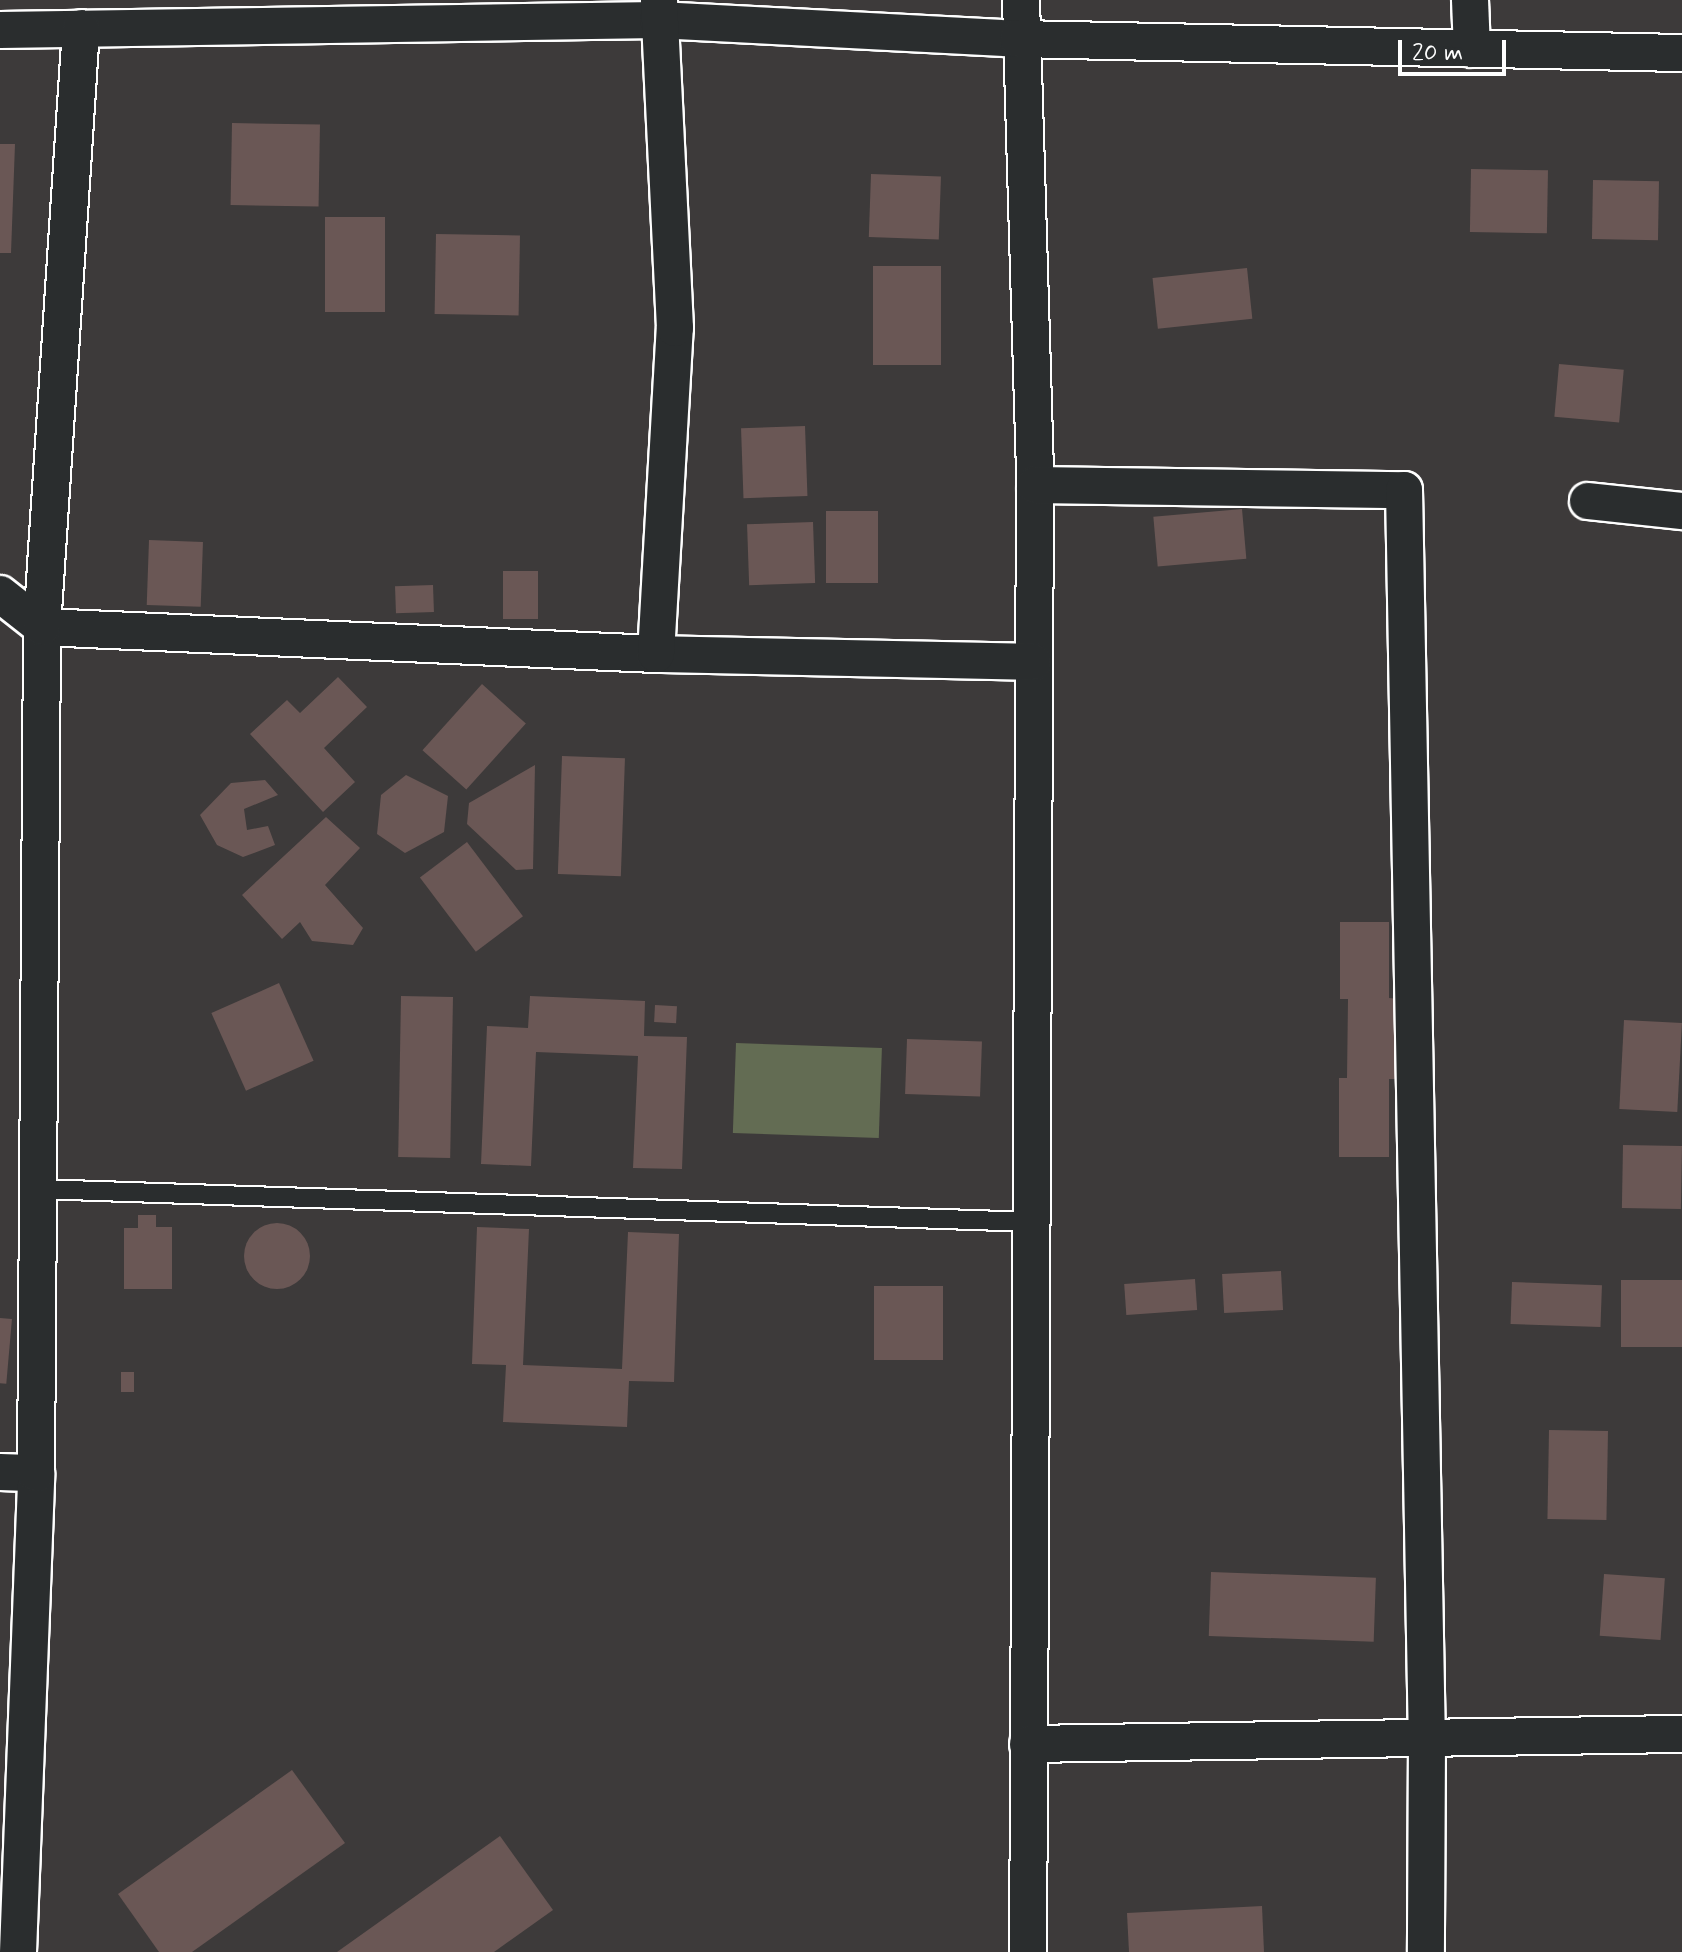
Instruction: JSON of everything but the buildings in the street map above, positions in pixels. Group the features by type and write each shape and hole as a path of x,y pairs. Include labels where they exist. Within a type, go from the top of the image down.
{"street":[{"path":"1021,0 1018,39 1035,485 1028,1952"},
{"path":"1470,0 1472,49"},
{"path":"656,654 675,328 659,10"},
{"path":"0,30 81,28 140,14 659,10 1018,39 1682,53"},
{"path":"18,1952 36,1473 42,627 81,28"},
{"path":"1035,485 1404,490 1427,1741 1426,1952"},
{"path":"1588,501 1682,511"},
{"path":"0,594 42,627 656,654 1033,662"},
{"path":"0,1472 36,1473"},
{"path":"1028,1744 1427,1741 1682,1734"}],"lane":[{"path":"38,1189 1031,1222"}],"green space":[{"path":"736,1043 882,1048 879,1138 733,1133"}]}
